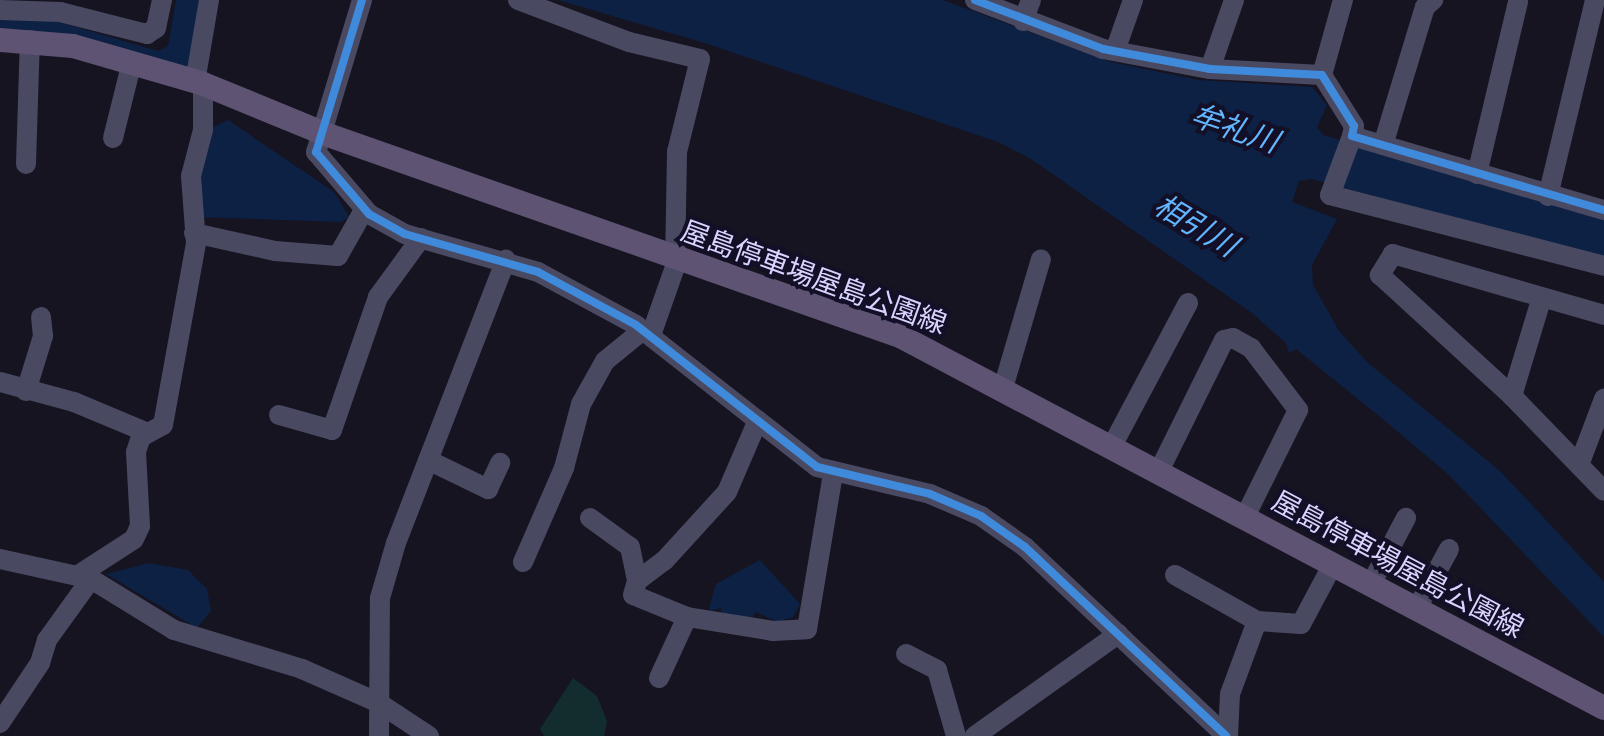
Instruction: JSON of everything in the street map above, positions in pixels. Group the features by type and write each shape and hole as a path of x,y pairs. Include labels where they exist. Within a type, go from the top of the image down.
{"main road":[{"name":"屋島停車場屋島公園線","path":"0,40 30,40 132,62 199,83 322,132 900,336 1604,708"}],"street":[{"path":"0,10 60,12 147,34 156,28 162,0"},
{"path":"0,723 40,663 47,640 85,576 134,539 140,526 136,452 148,433 163,425 172,388 194,233 191,176 203,130 199,83 209,0"},
{"path":"362,0 316,152 364,210 392,229 506,260 558,282 647,332 809,463 833,474 930,494 981,516 1025,547 1227,736"},
{"path":"518,0 629,42 700,59 677,152 675,257 659,324 605,361 581,404 564,468 523,562"},
{"path":"975,0 1023,21 1115,51 1210,69 1322,75"},
{"path":"1023,21 1031,0"},
{"path":"1115,51 1133,0"},
{"path":"1210,69 1234,0"},
{"path":"1343,0 1322,75 1354,126 1330,195 1547,255 1604,266"},
{"path":"1383,145 1425,7 1433,0"},
{"path":"1548,196 1595,0"},
{"path":"1477,174 1515,1"},
{"path":"26,164 30,40"},
{"path":"113,138 132,62"},
{"path":"1352,136 1604,210"},
{"path":"194,233 275,251 338,256 364,210"},
{"path":"279,415 332,430 378,297 421,238"},
{"path":"1604,315 1541,300 1393,254 1380,275 1512,396 1604,491"},
{"path":"1003,388 1012,369 1041,259"},
{"path":"379,736 380,598 428,460 506,260"},
{"path":"1512,396 1541,300"},
{"path":"1112,446 1188,303"},
{"path":"26,391 43,336 41,317"},
{"path":"1159,471 1224,340 1233,338 1251,348 1298,410 1245,517"},
{"path":"0,382 74,402 148,433"},
{"path":"1579,465 1604,399"},
{"path":"637,581 664,561 727,492 758,420"},
{"path":"428,460 488,489 500,463"},
{"path":"590,518 630,547 637,581 633,595 687,617 773,631 807,629 833,474"},
{"path":"1371,584 1406,518"},
{"path":"1417,608 1449,549"},
{"path":"0,559 85,576 174,630 302,669 379,703 429,736"},
{"path":"1175,575 1257,621 1301,624 1333,564"},
{"path":"659,678 687,617"},
{"path":"1227,736 1230,694 1257,621"},
{"path":"975,736 1118,634"},
{"path":"906,654 937,670 956,736"}],"green space":[{"path":"573,678 597,696 607,721 604,736 544,736 540,729"}],"water":[{"path":"176,0 203,0 193,71 59,34 0,29 0,17 52,20 158,51 168,46"},
{"path":"558,0 943,0 1111,62 1198,80 1312,87 1327,105 1317,127 1323,135 1604,220 1604,261 1312,179 1299,181 1292,202 1337,219 1312,265 1313,285 1339,331 1367,362 1500,471 1604,582 1604,637 1449,475 1384,420 1296,349 1289,353 1286,343 1252,313 1031,159 998,142 708,44"},
{"path":"228,120 334,192 349,217 341,222 197,217 196,175 208,130"},
{"path":"760,560 800,604 793,617 778,622 756,612 752,618 722,615 721,608 708,612 716,584"},
{"path":"149,563 188,570 207,589 211,611 197,628 106,574"}],"cycle path":[{"path":"362,0 316,152 369,214 405,234 538,272 636,325 817,467 930,494 981,516 1025,547 1226,736"},
{"path":"975,0 1103,49 1210,69 1322,75 1354,126 1352,136 1604,210"}],"water label":[{"name":"牟礼川","path":"1235,128"},
{"name":"相引川","path":"1196,225"}]}
